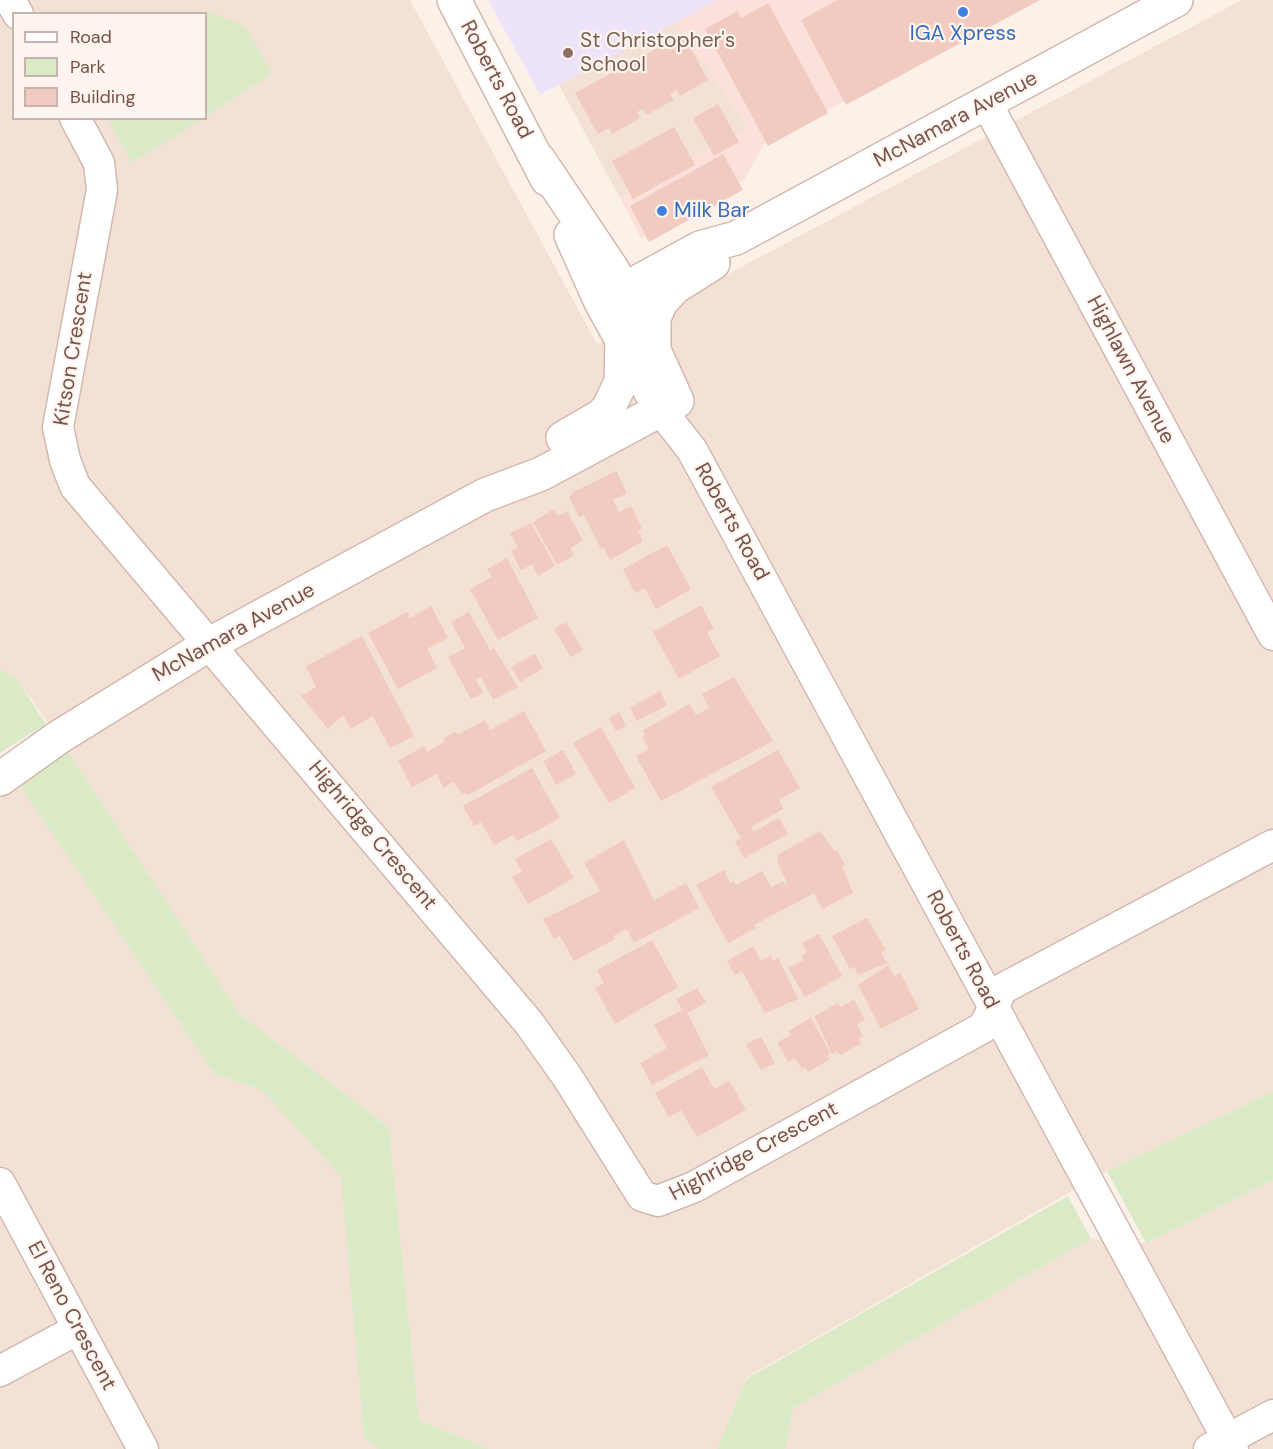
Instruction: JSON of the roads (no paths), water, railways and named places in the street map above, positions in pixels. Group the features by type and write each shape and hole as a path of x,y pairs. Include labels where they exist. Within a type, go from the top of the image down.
{"street":[{"name":"Roberts Road","path":"454,0 612,296 654,351 669,405"},
{"name":"McNamara Avenue","path":"612,296 700,248 736,238 1176,0"},
{"name":"Highlawn Avenue","path":"987,104 1273,635"},
{"name":"Kitson Crescent","path":"76,120 99,163 102,190 58,427 65,460 75,486 208,645"},
{"name":"McNamara Avenue","path":"654,351 654,318 661,302 675,287 720,259 736,238"},
{"name":"Roberts Road","path":"612,296 622,341 669,405 993,1009 1223,1446"},
{"name":"McNamara Avenue","path":"477,499 512,466 601,416 608,409 621,382 622,341"},
{"name":"McNamara Avenue","path":"0,779 59,737 208,645 477,499 541,474 669,405"},
{"name":"Highridge Crescent","path":"208,645 529,1023 568,1078 642,1196 658,1201 694,1187 984,1027 1002,989 1273,845"},
{"name":"El Reno Crescent","path":"0,1183 143,1449"},
{"path":"0,1371 78,1329"},
{"path":"1223,1446 1273,1415"}],"place":[{"name":"IGA Xpress","path":"963,12"},
{"name":"St Christopher's School","path":"568,53"},
{"name":"Milk Bar","path":"662,211"}]}
